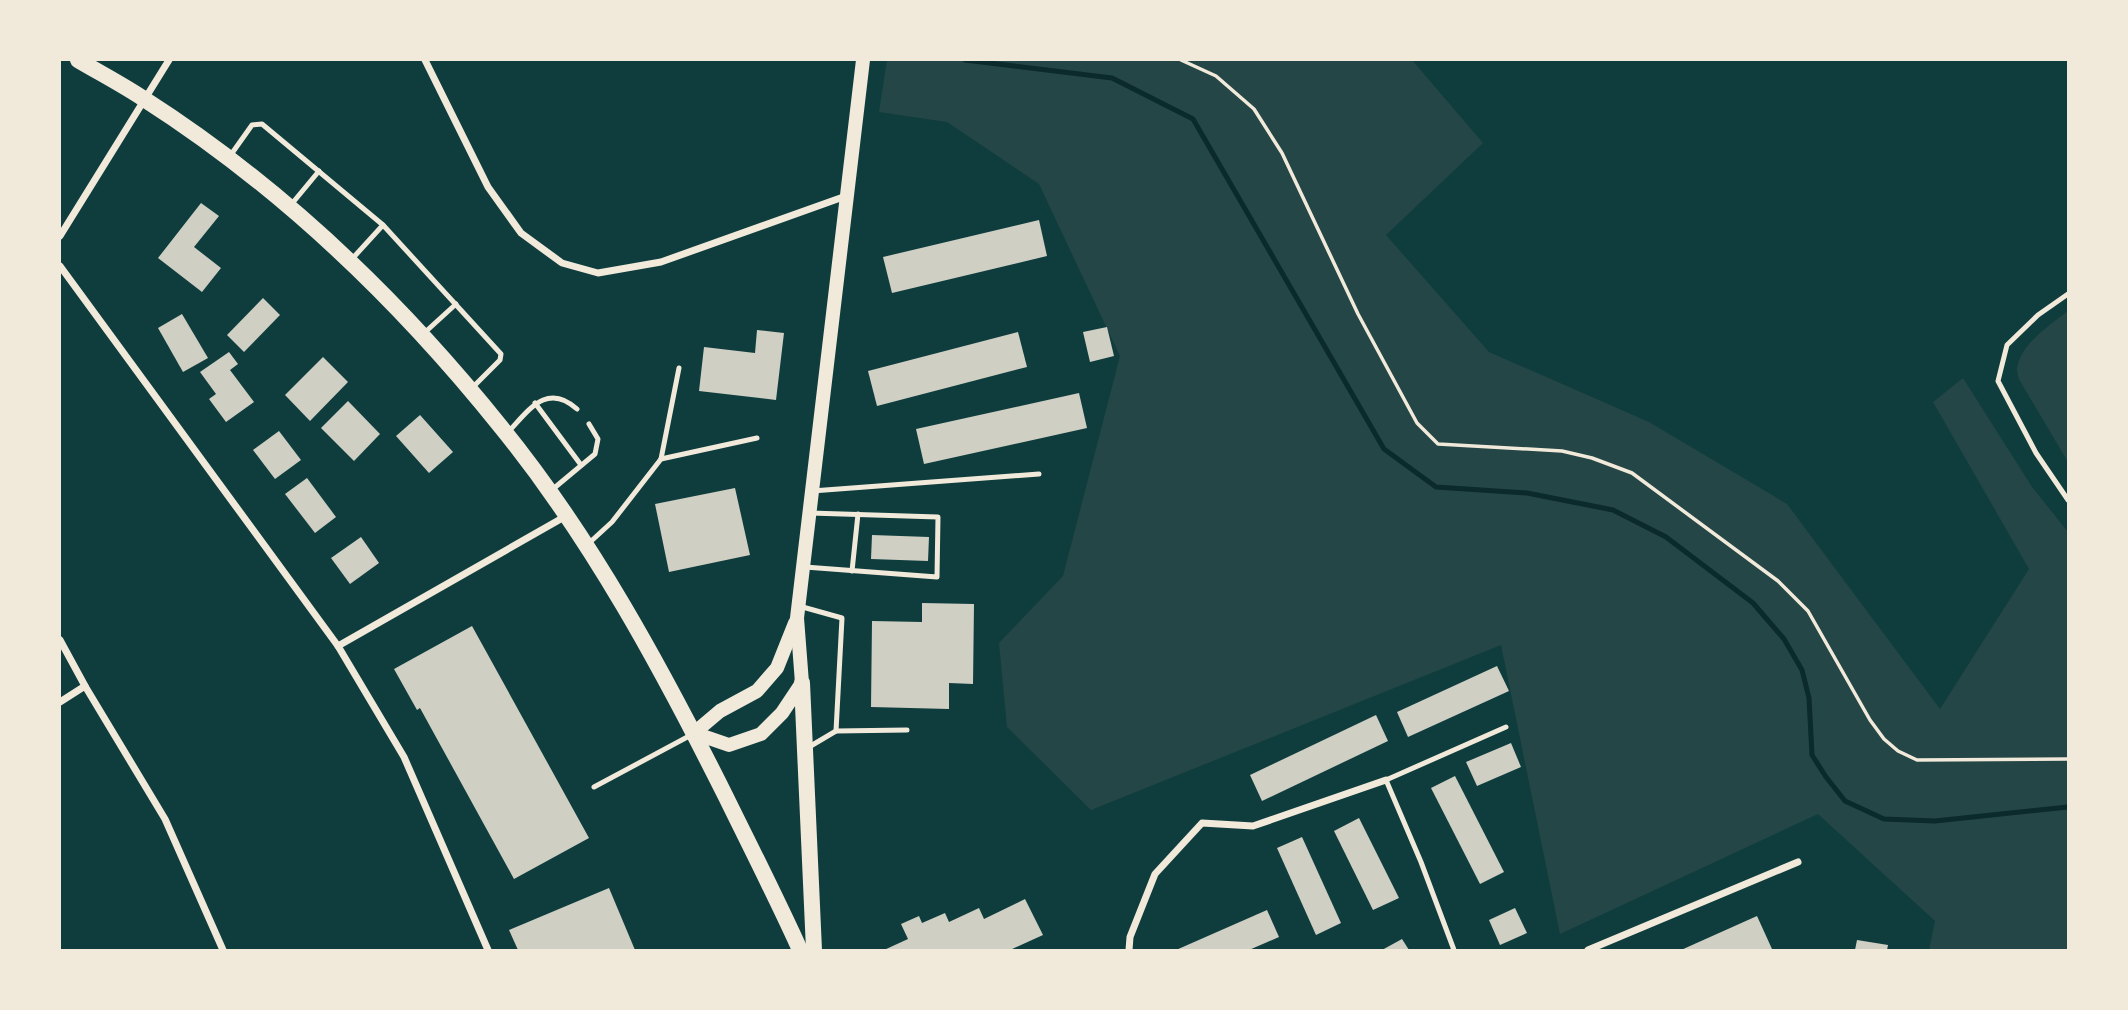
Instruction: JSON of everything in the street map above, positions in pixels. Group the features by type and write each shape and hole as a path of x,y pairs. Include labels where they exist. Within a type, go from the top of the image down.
{"main road":[{"path":"79,60 145,99 289,207 350,262 422,335 506,433 550,492 637,629 694,733 800,950"},
{"path":"814,950 806,749 797,612 863,62"},
{"path":"694,733 720,711 757,691 777,668 797,612"},
{"path":"694,733 729,745 761,734 782,713 802,683"}],"street":[{"path":"60,236 169,60"},
{"path":"425,60 488,187 521,233 562,263 598,273 660,262 846,196"},
{"path":"60,266 338,646 404,757 488,950"},
{"path":"338,646 566,516"},
{"path":"60,640 85,687 165,819 223,950"},
{"path":"60,702 85,687"},
{"path":"1129,950 1130,937 1155,874 1202,823 1252,826 1386,780"},
{"path":"1588,950 1798,862"}],"lane":[{"path":"228,159 252,124 262,124 383,225 501,354 500,360 470,390"},
{"path":"289,207 319,171"},
{"path":"350,262 383,225"},
{"path":"2068,293 2038,314 2007,345 1998,381 2036,453 2068,500"},
{"path":"422,335 456,304"},
{"path":"586,546 612,522 661,458 679,369"},
{"path":"506,433 535,403 554,397 577,409"},
{"path":"535,403 581,465"},
{"path":"550,492 595,454 598,439 589,424"},
{"path":"661,458 757,438"},
{"path":"813,491 1039,474"},
{"path":"803,567 937,577 938,517 810,513"},
{"path":"852,571 858,514"},
{"path":"797,612 842,618 836,731"},
{"path":"1454,950 1386,780 1506,727"},
{"path":"806,749 836,731 907,730"},
{"path":"594,787 694,733"}],"path":[{"path":"1181,60 1216,76 1254,109 1282,153 1358,314 1416,424 1438,444 1562,452 1592,458 1632,473 1778,581 1808,611 1870,720 1884,739 1898,751 1917,760 2068,759"}],"shaded area":[{"path":"887,60 1412,60 1483,143 1386,235 1489,352 1649,422 1787,504 1940,709 2029,569 1933,402 1963,378 2032,487 2068,532 2068,950 1929,950 1935,921 1818,814 1560,934 1501,645 1091,810 1007,727 999,643 1063,576 1120,356 1039,184 947,122 879,112"},
{"path":"2068,311 2068,462 2020,380 2017,370 2029,344"}],"building":[{"path":"201,203 219,216 194,247 221,268 202,292 158,258"},
{"path":"1039,220 1047,256 892,293 883,257"},
{"path":"263,298 280,315 244,352 227,335"},
{"path":"182,314 208,358 183,372 158,328"},
{"path":"1107,327 1114,356 1090,362 1083,332"},
{"path":"757,330 784,333 776,400 699,391 704,347 755,353"},
{"path":"1018,332 1027,367 877,406 868,371"},
{"path":"229,352 238,364 230,370 254,402 226,422 209,399 216,394 200,372"},
{"path":"323,357 348,382 310,421 285,395"},
{"path":"1079,393 1087,428 924,464 916,429"},
{"path":"348,401 380,434 354,461 321,428"},
{"path":"420,415 453,452 429,473 396,436"},
{"path":"279,431 301,460 275,479 253,450"},
{"path":"307,478 336,517 315,533 285,494"},
{"path":"735,488 750,555 669,572 655,504"},
{"path":"872,535 929,537 928,561 871,559"},
{"path":"361,537 379,563 350,584 331,558"},
{"path":"922,603 974,604 973,684 949,683 949,709 871,707 872,621 922,622"},
{"path":"472,626 589,838 514,879 420,708 417,710 394,669"},
{"path":"1497,666 1509,691 1408,737 1397,712"},
{"path":"1376,715 1388,741 1262,801 1250,775"},
{"path":"1511,743 1521,767 1477,786 1466,762"},
{"path":"1455,776 1504,872 1480,884 1431,788"},
{"path":"1359,818 1399,898 1373,910 1334,831"},
{"path":"1302,837 1341,923 1316,935 1277,848"},
{"path":"609,888 635,950 518,950 509,930"},
{"path":"1025,899 1043,935 1010,950 884,950 908,939 901,924 919,916 922,923 945,913 949,922 979,908 984,919"},
{"path":"1515,908 1527,933 1500,945 1489,920"},
{"path":"1267,910 1279,937 1249,950 1176,950"},
{"path":"1757,916 1772,949 1681,950"},
{"path":"1402,939 1409,950 1382,950"},
{"path":"1857,940 1888,945 1887,950 1855,950"}],"waterway":[{"path":"965,60 1112,78 1193,119 1384,449 1436,487 1527,493 1613,510 1666,537 1753,603 1784,639 1802,670 1809,698 1812,755 1845,801 1884,819 1935,821 2068,807"}]}
